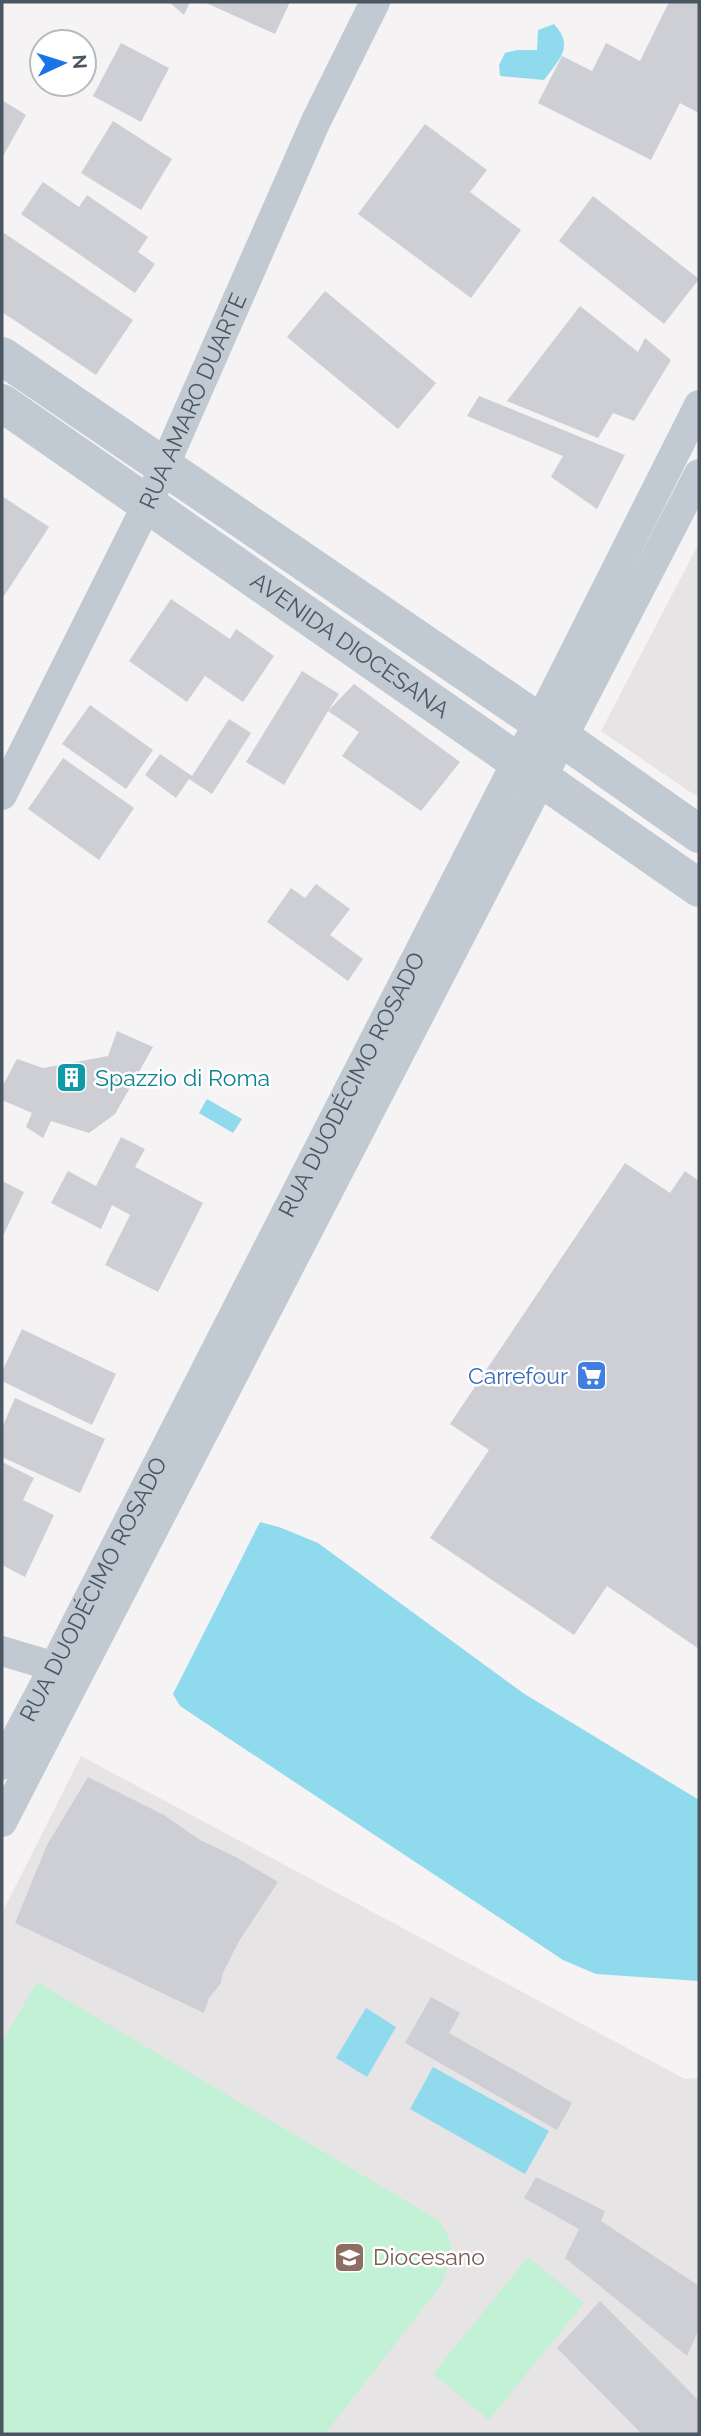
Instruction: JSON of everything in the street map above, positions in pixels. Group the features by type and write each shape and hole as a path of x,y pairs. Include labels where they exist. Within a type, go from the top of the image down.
{"street":[{"name":"RUA AMARO DUARTE","path":"2,795 148,503 316,121 374,2"},
{"name":"AVENIDA DIOCESANA","path":"2,356 699,834"},
{"name":"AVENIDA DIOCESANA","path":"2,403 699,888"},
{"name":"RUA DUODÉCIMO ROSADO","path":"551,731 699,405"},
{"name":"RUA DUODÉCIMO ROSADO","path":"2,1822 66,1670 529,770 699,474"},
{"path":"2,1651 66,1670"},
{"name":"RUA DUODÉCIMO ROSADO","path":"2,1765 66,1670"}],"shaded area":[{"path":"699,543 699,798 601,731"},
{"name":"Diocesano","path":"81,1756 685,2079 699,2078 699,2434 2,2434 2,1913"}],"green space":[{"path":"37,1982 438,2220 448,2235 452,2253 442,2284 325,2434 2,2434 2,2042"},
{"path":"528,2257 584,2303 489,2420 433,2374"}],"water":[{"path":"554,24 560,32 564,46 559,59 544,80 500,76 499,65 505,53 537,50 538,30"},
{"path":"207,1099 242,1119 233,1133 199,1113"},
{"path":"260,1522 318,1543 523,1693 699,1800 699,1981 596,1974 563,1960 180,1706 173,1694"},
{"path":"366,2008 396,2027 367,2077 336,2058"},
{"path":"433,2067 549,2131 525,2174 410,2109"}],"building":[{"path":"169,2 190,2 184,15"},
{"path":"204,2 290,2 275,34"},
{"path":"669,2 699,2 699,113 680,103 651,160 538,103 562,56 592,71 606,43 640,61"},
{"path":"121,43 169,68 141,122 97,98 98,87"},
{"path":"2,100 26,115 2,158"},
{"path":"113,121 172,159 141,210 81,173"},
{"path":"425,124 487,170 470,192 521,230 471,298 358,214"},
{"path":"43,182 79,207 87,195 148,237 138,252 155,264 135,293 21,214"},
{"path":"593,196 699,279 664,324 559,241"},
{"path":"4,233 133,320 96,375 2,312"},
{"path":"325,291 436,383 398,429 287,337"},
{"path":"580,306 638,352 645,338 671,360 634,421 613,413 598,438 507,401"},
{"path":"479,396 625,455 597,509 551,477 563,456 467,416"},
{"path":"2,496 49,527 2,599"},
{"path":"171,599 230,639 236,629 274,656 243,702 205,676 187,702 129,661"},
{"path":"302,671 339,694 284,785 246,762"},
{"path":"354,684 460,762 421,811 342,756 359,732 328,711"},
{"path":"90,705 153,750 126,789 62,744"},
{"path":"229,719 251,733 212,794 189,779 176,798 145,775 160,754 192,776"},
{"path":"63,758 134,808 99,860 28,809"},
{"path":"316,884 350,909 330,935 363,959 348,981 267,922 291,888 305,898"},
{"name":"Spazzio di Roma","path":"117,1031 153,1047 115,1114 89,1133 51,1121 43,1138 26,1127 32,1113 2,1100 2,1087 17,1059 43,1068 108,1056"},
{"path":"121,1137 145,1149 135,1167 203,1203 158,1292 105,1265 130,1215 112,1205 101,1229 51,1203 68,1171 96,1186"},
{"name":"Carrefour","path":"625,1163 670,1193 685,1171 699,1181 699,1649 607,1586 574,1635 430,1538 489,1450 450,1424"},
{"path":"2,1181 24,1192 2,1238"},
{"path":"22,1329 116,1374 92,1425 2,1381 2,1372"},
{"path":"15,1398 105,1439 80,1493 2,1457 2,1428"},
{"path":"2,1462 34,1478 23,1500 54,1515 25,1577 2,1565"},
{"path":"88,1777 164,1815 200,1840 278,1882 239,1941 222,1975 221,1983 209,1998 204,2013 15,1923 47,1845"},
{"path":"431,1997 460,2013 449,2033 572,2103 557,2130 405,2043"},
{"path":"536,2177 605,2211 601,2221 699,2286 699,2329 687,2356 565,2258 579,2229 524,2198"},
{"path":"600,2301 699,2401 699,2434 642,2434 557,2348"}],"place":[{"name":"Spazzio di Roma","path":"72,1078"},
{"name":"Carrefour","path":"591,1376"},
{"name":"Diocesano","path":"350,2257"}]}
